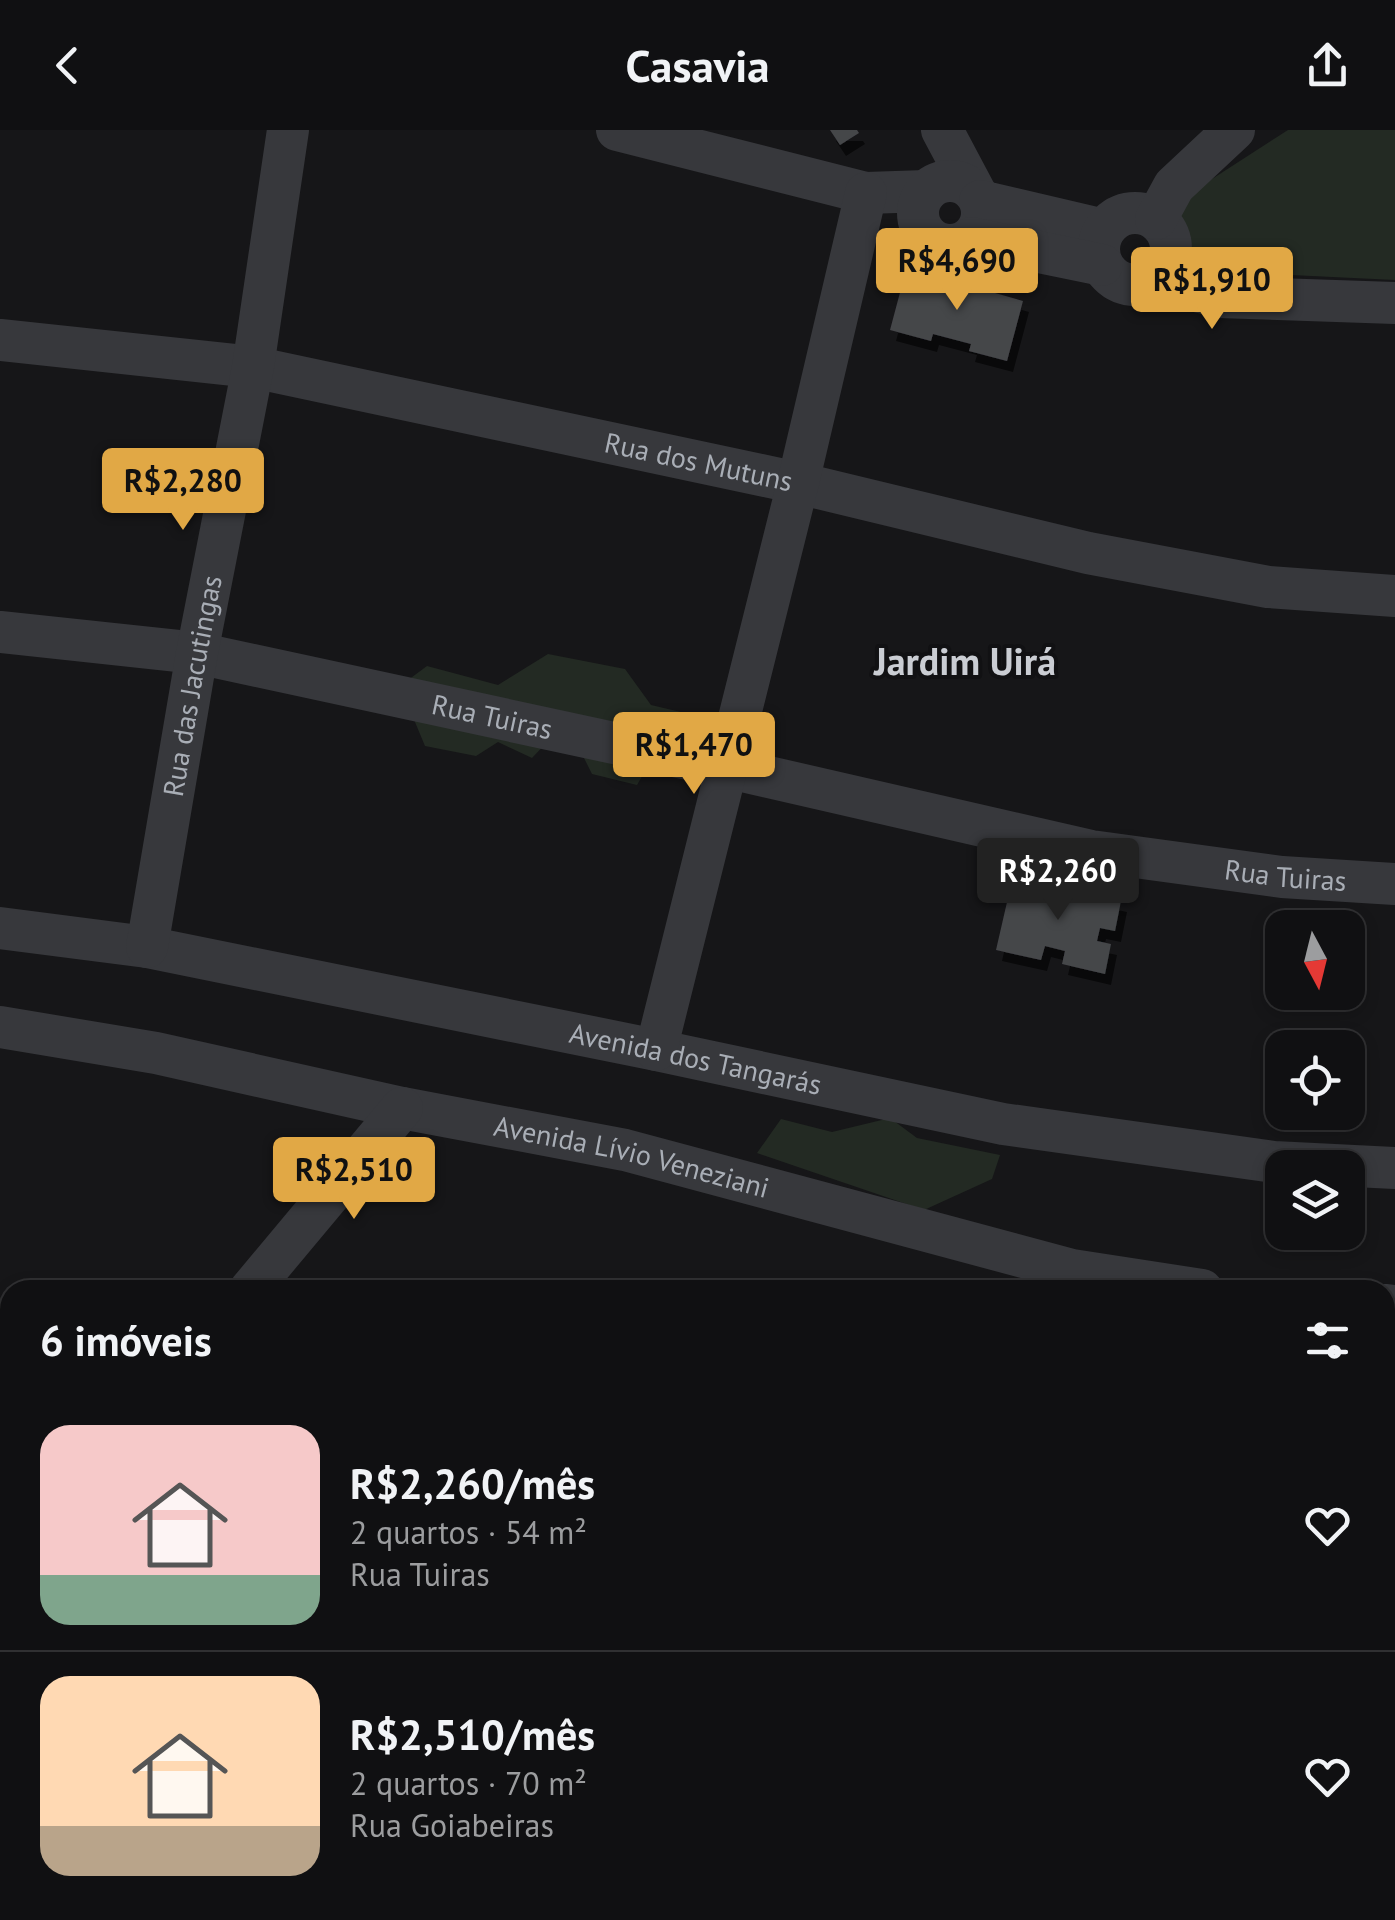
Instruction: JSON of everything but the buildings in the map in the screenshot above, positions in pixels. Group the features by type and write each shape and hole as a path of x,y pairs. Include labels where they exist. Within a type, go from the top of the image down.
{"street":[{"name":"Rua das Jacutingas","path":"147,948 196,653 253,368 288,130"},
{"path":"939,130 951,205"},
{"path":"625,131 866,194 886,209 951,205 1103,248 1119,282 1142,284 1160,250 1174,186 1234,130"},
{"path":"656,1050 798,484 866,194"},
{"path":"1103,248 1122,215 1145,214 1160,250 1282,298 1395,303"},
{"name":"Rua dos Mutuns","path":"0,340 253,368 798,484 1088,553 1268,587 1395,596"},
{"name":"Rua Tuiras","path":"0,632 196,653 725,766 1091,852 1282,877 1395,884"},
{"name":"Avenida dos Tangarás","path":"0,928 147,948 1003,1124 1274,1162 1395,1168"},
{"name":"Avenida Lívio Veneziani","path":"0,1027 156,1052 402,1108 625,1150 1072,1270 1137,1280"},
{"path":"258,1280 402,1108"}],"shaded area":[{"path":"1288,130 1395,130 1395,280 1252,273 1181,242 1178,201"},
{"path":"548,654 625,669 651,705 702,717 699,742 659,747 637,785 592,774 566,722 532,758 498,742 476,756 425,746 400,686 427,666 498,685"},
{"path":"890,1118 917,1138 1000,1155 992,1179 924,1210 757,1153 781,1119 832,1132"}],"district":[{"name":"Jardim Uirá","path":"965,662"}]}
